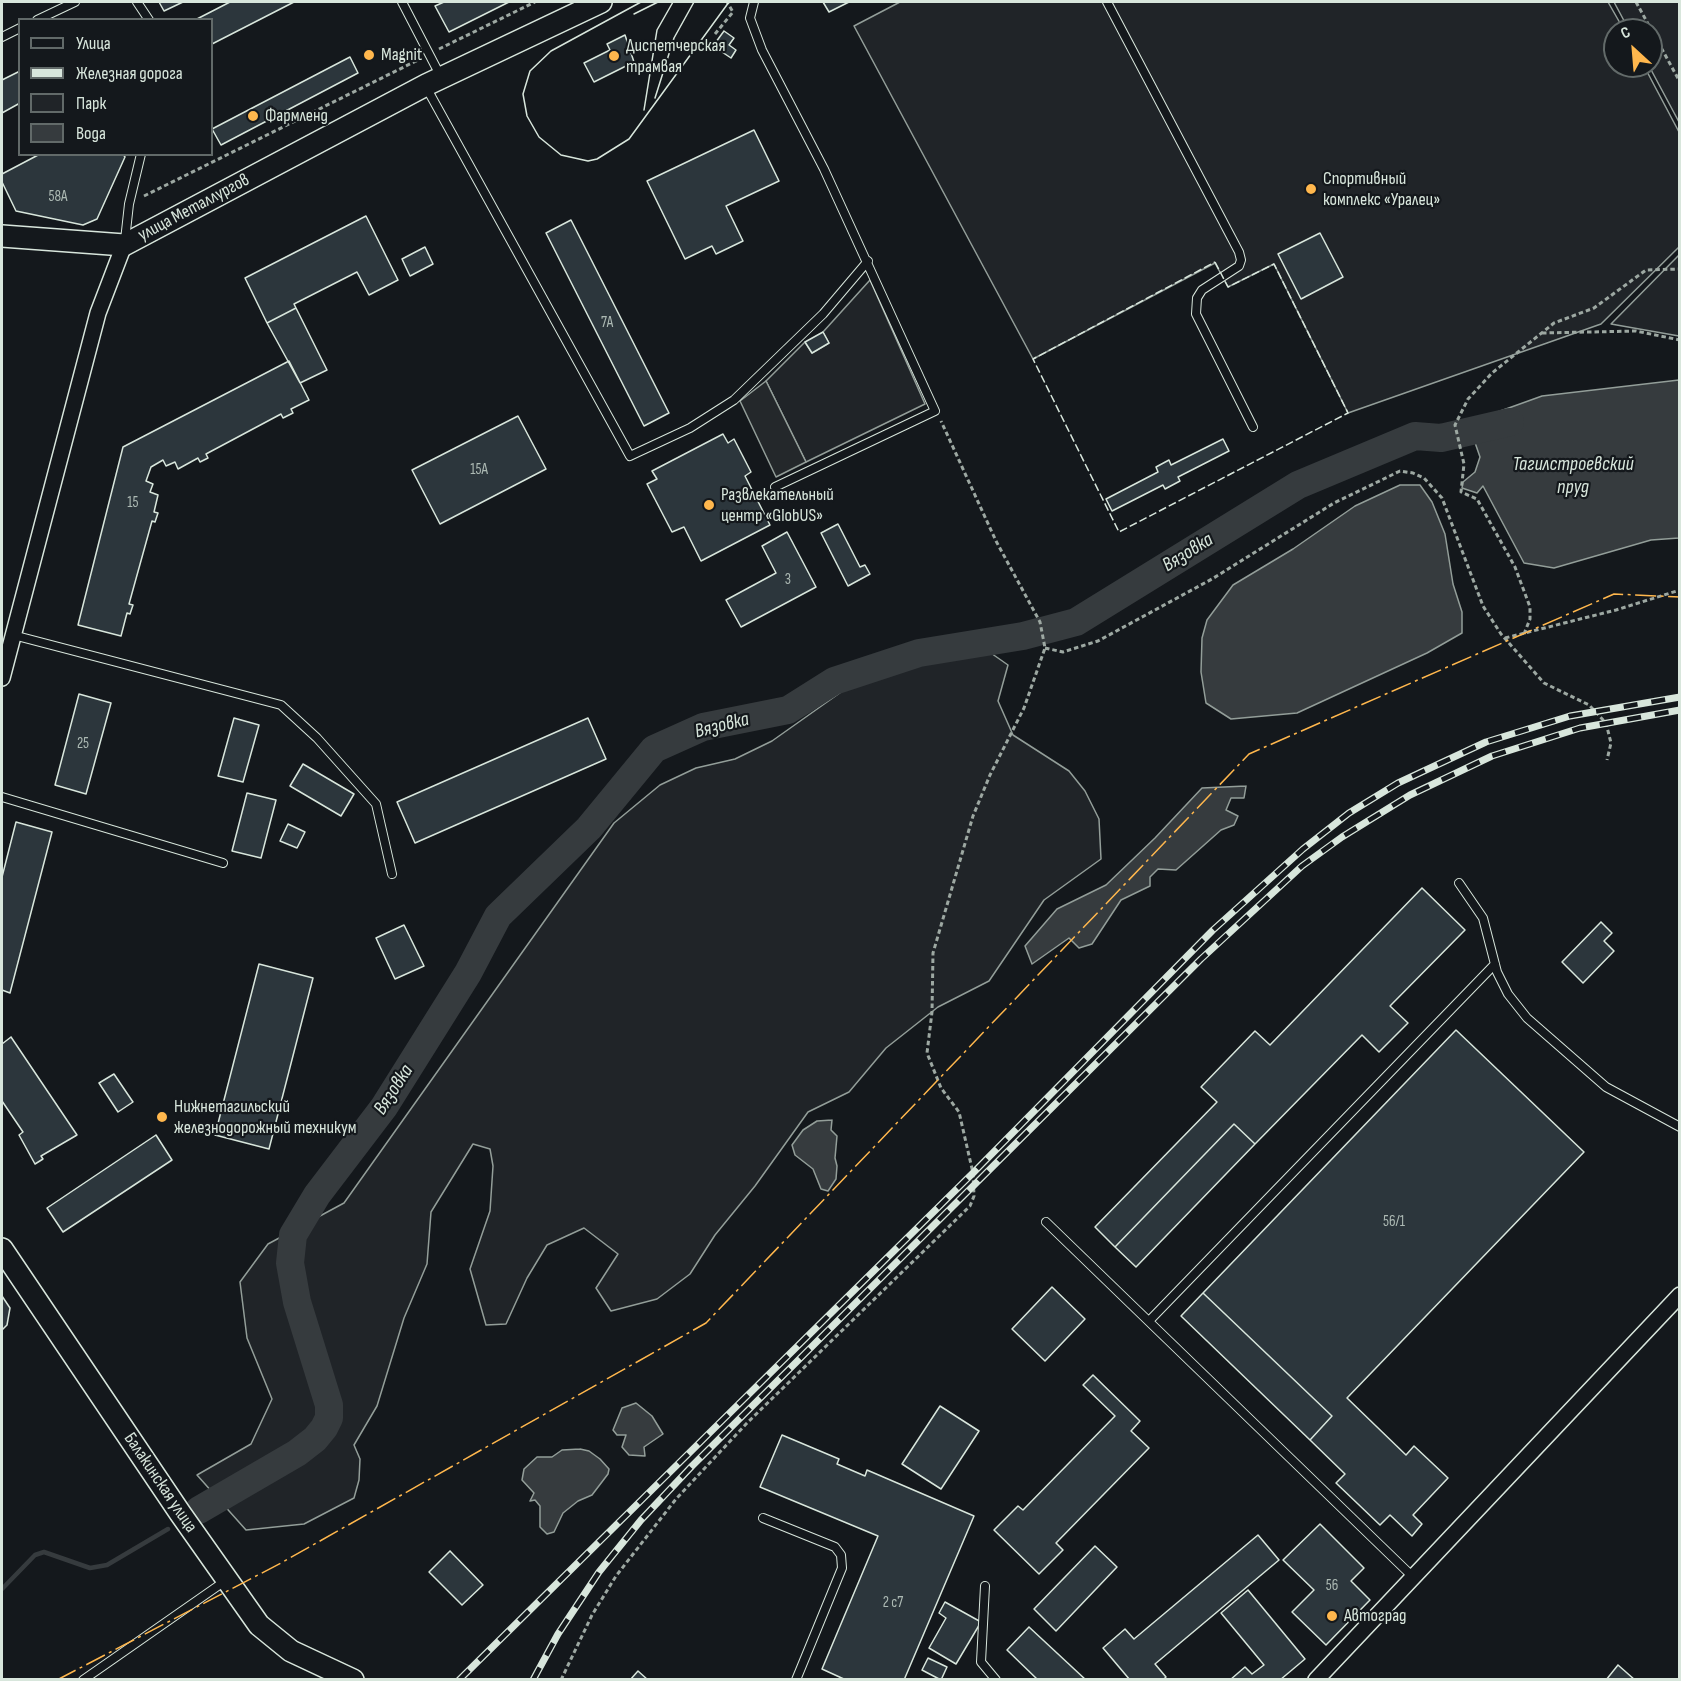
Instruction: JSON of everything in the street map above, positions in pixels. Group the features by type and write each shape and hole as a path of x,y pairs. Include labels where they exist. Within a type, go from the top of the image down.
{"main road":[{"name":"улица Металлургов","path":"124,245 434,82 601,2"},
{"path":"2,236 124,245"},
{"name":"Балакинская улица","path":"2,1249 226,1581 259,1625 276,1640 306,1660 353,1680"}],"street":[{"name":"улица Металлургов","path":"2,678 98,313 124,245"},
{"path":"1316,1680 1680,1295"}],"lane":[{"path":"41,18 75,2"},
{"path":"138,2 147,18"},
{"path":"402,2 429,54 434,82 630,456 698,424 734,400 823,314 868,261"},
{"path":"754,2 750,18 756,36 868,261 935,411 775,487"},
{"path":"1107,2 1239,252 1241,260 1239,266 1202,290 1197,298 1196,314 1253,427"},
{"path":"2,37 18,29"},
{"path":"124,245 129,204 141,156"},
{"path":"13,635 282,705 317,738 376,804 392,874"},
{"path":"2,797 223,863"},
{"path":"1459,883 1483,918 1495,964 1508,994 1527,1018 1606,1087 1680,1127"},
{"path":"1149,1321 1495,964"},
{"path":"1046,1222 1412,1576"},
{"path":"764,1518 835,1546 841,1556 842,1568 796,1680"},
{"path":"83,1680 226,1581"},
{"path":"985,1586 981,1662 996,1680"}],"path":[{"path":"129,204 536,2"},
{"path":"715,34 733,12 727,2"},
{"path":"1636,2 1680,82"},
{"path":"1524,634 1530,620 1530,607 1515,567 1477,499 1461,492 1464,464 1455,425 1468,399 1492,373 1554,323 1594,308 1646,270 1680,269"},
{"path":"1542,333 1636,331 1680,340"},
{"path":"561,1680 592,1615 616,1576 684,1491 799,1371 970,1206 974,1196 973,1173 959,1112 941,1088 927,1053 933,1012 933,953 973,816 990,775 1024,708 1045,648 1040,622 996,541 952,439 935,411"},
{"path":"1045,648 1064,652 1098,641 1212,579 1334,503 1400,471 1424,478 1437,490 1456,532 1483,606 1505,639 1544,683 1589,705 1606,723 1611,742 1607,760"},
{"path":"1505,639 1616,610 1680,590"}],"green space":[{"name":"Спортивный комплекс «Уралец»","path":"900,2 1608,2 1617,18 1603,18 1603,78 1650,78 1679,132 1679,247 1601,324 1348,413 1274,264 1228,287 1215,263 1033,359 854,26"},
{"path":"1614,2 1679,2 1679,122 1655,78 1663,78 1663,18 1623,18"},
{"path":"1679,255 1679,336 1611,324"},
{"path":"870,280 925,404 806,462 766,381 805,342 812,353 829,343 823,332"},
{"path":"988,651 1008,665 998,701 1013,735 1069,771 1085,791 1099,819 1101,859 1044,900 989,981 938,1007 886,1048 849,1092 808,1112 755,1186 715,1235 690,1274 657,1299 611,1311 596,1288 618,1254 584,1228 547,1245 527,1278 506,1324 486,1325 470,1269 490,1211 493,1166 490,1149 473,1144 431,1212 427,1264 404,1318 377,1406 354,1445 360,1459 359,1480 354,1498 304,1524 246,1530 197,1475 251,1444 272,1399 247,1338 240,1282 268,1244 344,1203 614,823 660,785 696,768 735,759 772,741 868,673 918,666 965,654"}],"shaded area":[{"path":"766,381 806,462 776,477 740,401"}],"water":[{"name":"Тагилстроевский пруд","path":"1679,380 1679,538 1651,540 1554,568 1524,563 1483,486 1477,493 1462,488 1463,482 1475,472 1480,457 1472,434 1474,428 1492,414 1542,396"},
{"path":"1400,485 1420,485 1432,502 1445,534 1453,584 1462,612 1462,633 1427,653 1297,713 1231,719 1206,703 1201,672 1202,638 1207,620 1233,585 1293,549 1355,506"},
{"path":"1246,786 1244,798 1231,798 1226,810 1238,816 1234,825 1221,830 1176,870 1158,869 1150,877 1150,886 1121,900 1092,944 1079,948 1069,938 1032,964 1025,946 1057,909 1106,885 1202,788"},
{"path":"832,1120 831,1130 837,1136 835,1158 837,1166 836,1179 828,1191 821,1189 813,1169 795,1155 792,1145 803,1130 817,1121"},
{"path":"636,1403 652,1416 663,1434 644,1447 645,1456 629,1455 622,1447 626,1435 617,1435 613,1430 622,1408"},
{"path":"562,1450 589,1451 600,1459 609,1469 608,1474 592,1495 578,1501 563,1513 554,1532 547,1534 540,1527 540,1506 535,1500 530,1501 534,1493 522,1480 524,1469 537,1457 552,1457"}],"building":[{"path":"159,2 183,2 164,11"},
{"path":"230,2 294,2 213,43 213,18 199,18"},
{"path":"444,2 509,2 449,32 435,6"},
{"path":"823,2 849,2 829,12"},
{"path":"724,31 734,38 729,45 736,50 731,58 713,46"},
{"name":"Диспетчерская трамвая","path":"625,35 634,62 594,82 584,63 610,50 607,44"},
{"path":"350,57 358,73 221,145 213,128"},
{"path":"18,72 18,104 2,113 2,80"},
{"path":"754,130 779,181 726,206 743,241 716,254 712,246 685,259 647,181"},
{"path":"36,156 125,157 97,219 83,225 16,211 2,182 2,174"},
{"path":"366,216 398,280 369,295 357,272 294,304 296,308 267,323 245,278"},
{"path":"571,220 669,413 644,426 546,233"},
{"path":"1320,233 1343,277 1301,299 1278,254"},
{"path":"425,247 433,264 410,276 402,259"},
{"path":"296,308 327,370 300,383 267,323"},
{"path":"823,332 829,343 812,353 805,342"},
{"path":"289,361 309,400 291,409 293,413 283,418 281,414 206,454 208,458 200,462 198,458 178,469 175,462 166,466 163,460 151,467 146,481 153,484 150,492 158,495 154,512 158,513 155,522 152,521 129,604 133,605 130,614 127,613 121,636 78,625 123,447"},
{"path":"518,416 546,469 440,524 412,470"},
{"name":"Развлекательный центр «GlobUS»","path":"723,434 728,443 734,439 751,472 745,476 770,525 701,561 684,527 672,532 647,484 657,479 652,471"},
{"path":"1223,439 1229,451 1178,477 1180,481 1165,489 1163,485 1112,511 1106,499 1158,472 1156,467 1169,460 1171,465"},
{"path":"838,524 860,567 865,565 870,574 848,586 821,533"},
{"path":"787,532 816,587 741,627 726,600 776,573 762,546"},
{"path":"79,694 111,703 86,794 55,785"},
{"path":"234,718 259,725 243,782 218,776"},
{"path":"588,718 606,759 415,843 397,802"},
{"path":"303,764 354,794 341,816 290,786"},
{"path":"247,793 276,800 261,858 232,851"},
{"path":"16,822 52,832 10,993 2,990 2,877"},
{"path":"288,824 305,832 297,848 280,841"},
{"path":"1422,888 1465,930 1390,1006 1408,1023 1379,1052 1362,1035 1255,1144 1234,1124 1115,1247 1095,1227 1217,1102 1201,1087 1255,1031 1270,1045"},
{"path":"1601,922 1612,933 1604,941 1614,951 1583,983 1562,962"},
{"path":"404,925 424,966 395,979 376,938"},
{"path":"259,964 313,978 269,1149 215,1135"},
{"path":"1456,1030 1584,1152 1347,1398 1406,1455 1414,1446 1448,1478 1413,1515 1422,1524 1412,1536 1390,1515 1380,1525 1336,1483 1345,1474 1310,1440 1332,1416 1203,1293"},
{"path":"11,1037 77,1135 41,1156 43,1159 35,1164 19,1135 23,1132 2,1101 2,1044"},
{"path":"114,1074 133,1102 118,1112 99,1083"},
{"path":"1234,1124 1255,1144 1136,1267 1115,1247"},
{"path":"156,1135 172,1160 63,1232 47,1208"},
{"path":"1052,1287 1085,1319 1045,1361 1012,1329"},
{"path":"1203,1293 1332,1416 1310,1440 1181,1316"},
{"path":"2,1296 10,1308 7,1325 2,1330"},
{"path":"1093,1375 1140,1421 1131,1431 1149,1448 1056,1543 1063,1550 1039,1574 994,1530 1018,1506 1023,1510 1115,1416 1083,1385"},
{"path":"940,1406 979,1431 941,1489 902,1464"},
{"path":"782,1435 839,1459 837,1464 865,1476 867,1470 974,1516 904,1680 846,1680 822,1669 878,1536 760,1487"},
{"path":"1320,1524 1364,1568 1351,1581 1370,1600 1326,1645 1292,1612 1314,1590 1283,1560"},
{"path":"1258,1535 1279,1560 1155,1664 1166,1677 1163,1680 1130,1680 1103,1648 1125,1629 1134,1639"},
{"path":"1095,1546 1117,1567 1056,1631 1034,1609"},
{"path":"450,1551 483,1585 462,1605 429,1572"},
{"path":"1248,1590 1305,1659 1280,1680 1230,1680 1245,1667 1252,1674 1264,1665 1221,1613"},
{"path":"945,1602 981,1622 956,1664 929,1648 946,1618 939,1613"},
{"path":"1029,1627 1086,1680 1038,1680 1007,1650"},
{"path":"928,1658 947,1667 941,1680 922,1670"},
{"path":"1618,1665 1635,1680 1606,1680"},
{"path":"638,1671 648,1680 630,1680"}],"waterway":[{"name":"Вязовка","path":"199,1510 297,1453 315,1439 324,1428 329,1418 329,1405 297,1302 290,1263 293,1235 317,1195 384,1107 468,973 498,916 589,828 654,749 703,727 788,710 834,681 919,653 1023,636 1076,622 1298,485 1415,436 1441,438 1510,422"},
{"path":"2,1589 35,1555 44,1552 90,1568 107,1565 168,1529"}],"tram line":[{"path":"641,2 551,51 530,71 523,94 527,116 539,137 561,155 588,161 597,159 629,139 729,2"},
{"path":"634,14 658,2"},
{"path":"644,110 657,30 673,2"},
{"path":"655,98 674,38 694,2"}],"railway":[{"path":"459,1680 973,1173 1213,930 1303,849 1349,813 1398,783 1486,742 1570,716 1680,697"},
{"path":"533,1680 558,1634 599,1572 641,1520 692,1466 1201,959 1302,866 1342,837 1410,795 1492,756 1580,728 1680,710"}],"fence":[{"path":"1215,262 1228,287 1274,264 1348,413 1119,532 1033,359 1215,262"}],"power":[{"path":"57,1680 281,1563 706,1323 1249,754 1614,594 1680,597"}],"place":[{"name":"Magnit","path":"369,55"},
{"name":"Диспетчерская трамвая","path":"614,56"},
{"name":"Фармленд","path":"253,116"},
{"name":"Спортивный комплекс «Уралец»","path":"1311,189"},
{"name":"Развлекательный центр «GlobUS»","path":"709,505"},
{"name":"Нижнетагильский железнодорожный техникум","path":"162,1117"},
{"name":"Автоград","path":"1332,1616"}]}
